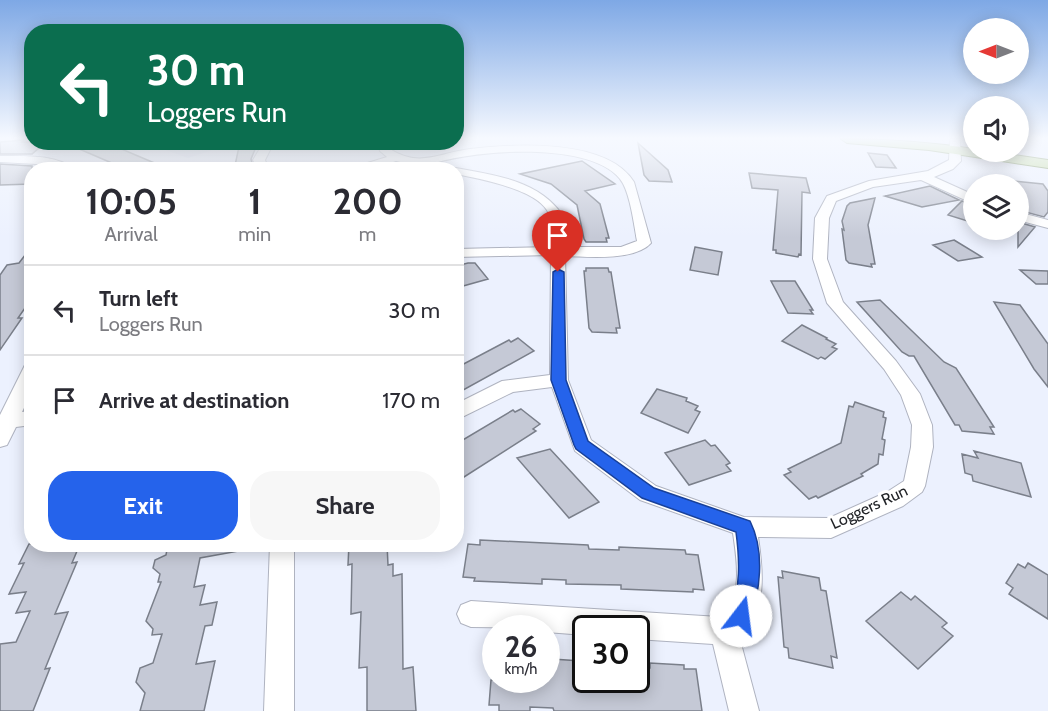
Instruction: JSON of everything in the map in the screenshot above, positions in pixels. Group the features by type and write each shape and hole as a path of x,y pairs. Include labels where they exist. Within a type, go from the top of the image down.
{"street":[{"path":"464,253 637,249 644,243 641,228 627,178 620,172"},
{"name":"Loggers Run","path":"464,173 509,182 534,192 555,213 558,251 558,380 582,445 648,493 744,527 831,528 895,499 914,486 922,447 922,425 910,394 890,365 835,303 820,259 822,218 831,199 876,183 933,172"},
{"path":"922,176 963,195"},
{"path":"1029,219 1048,224"},
{"path":"464,409 508,386 558,380"},
{"path":"2,427 24,384"},
{"path":"2,427 24,420"},
{"path":"471,614 724,631 741,616 749,589 749,557 744,527"},
{"path":"279,711 282,552"},
{"path":"724,631 744,711"}],"building":[{"path":"0,172 24,172 24,184 0,185"},
{"path":"598,172 615,184 585,191 600,204 609,238 606,238 607,242 586,242 577,205 551,184 520,174"},
{"path":"643,172 669,172 672,182 649,181"},
{"path":"749,173 806,178 810,193 802,192 801,255 799,254 798,257 776,253 776,250 773,250 778,190 752,188"},
{"path":"1029,183 1043,184 1048,191 1048,212 1044,217 1029,213"},
{"path":"930,186 959,200 922,207 885,196"},
{"path":"875,198 868,225 875,264 871,264 872,267 849,263 846,260 842,229 844,230 842,221 847,206 850,203"},
{"path":"962,201 963,201 963,220 948,215"},
{"path":"1029,225 1035,227 1029,234"},
{"path":"954,240 982,257 958,261 933,245"},
{"path":"695,247 722,252 718,275 690,270"},
{"path":"24,256 24,309 18,318 22,318 0,350 0,275 7,265 19,263"},
{"path":"475,263 488,279 464,286 464,264"},
{"path":"586,268 608,268 611,272 620,328 616,328 617,333 592,332 589,328 584,271"},
{"path":"1020,270 1048,271 1048,284 1036,284"},
{"path":"771,281 795,281 813,310 810,310 813,314 788,313"},
{"path":"880,300 944,362 956,368 994,427 990,427 994,434 962,431 959,425 955,425 914,356 902,352 857,302"},
{"path":"994,302 1020,305 1048,344 1048,387 1034,369"},
{"path":"802,325 836,344 832,347 837,349 825,359 821,357 818,359 782,341"},
{"path":"518,338 534,351 464,390 464,364 509,340 511,342"},
{"path":"657,389 687,398 686,401 698,406 695,410 700,412 688,433 641,413"},
{"path":"855,402 884,412 883,417 886,418 882,439 885,440 883,455 879,454 878,464 861,474 863,476 818,498 816,496 809,499 784,475 791,472 788,469 841,443 849,406 853,407"},
{"path":"521,409 540,424 533,429 536,431 464,477 464,439 513,410 515,412"},
{"path":"705,440 711,446 715,445 730,463 726,465 731,471 689,485 665,453"},
{"path":"550,449 599,502 569,518 517,458"},
{"path":"974,451 1021,463 1031,497 973,481 972,475 965,473 962,454 978,458"},
{"path":"480,540 588,545 589,549 619,550 619,547 685,550 686,554 698,555 704,590 693,589 693,592 621,589 621,585 566,584 566,580 542,579 542,584 474,581 475,578 463,577 468,544 480,545"},
{"path":"25,552 77,552 72,563 77,562 55,614 68,612 45,669 50,668 33,711 0,711 0,644 16,642 30,611 16,613 26,592 9,594 24,563 19,564"},
{"path":"167,552 233,552 200,558 194,587 205,585 200,605 217,602 212,625 205,626 196,664 215,661 204,711 140,711 145,693 136,682 140,668 153,663 162,634 152,635 153,629 146,621 161,582 158,582 160,574 153,568 155,560 166,555"},
{"path":"349,552 387,552 388,565 393,564 393,576 402,574 403,669 413,667 416,711 367,711 367,667 359,668 361,612 351,614 352,564 348,565"},
{"path":"1028,563 1048,575 1048,619 1009,594 1013,588 1006,583 1018,564 1025,568"},
{"path":"782,571 819,578 821,590 826,591 837,658 831,656 833,668 789,658 788,648 784,647 778,577 783,578"},
{"path":"901,592 911,600 915,596 947,623 942,627 953,636 918,669 866,621"},
{"path":"560,660 572,660 572,693 650,693 650,663 684,665 684,669 696,669 702,711 554,711 553,708 530,707 530,711 499,711 499,705 489,705 490,693 560,693"}],"route":[{"path":"558,272 558,380 582,445 648,493 744,527 749,557 749,589 741,616"}]}
